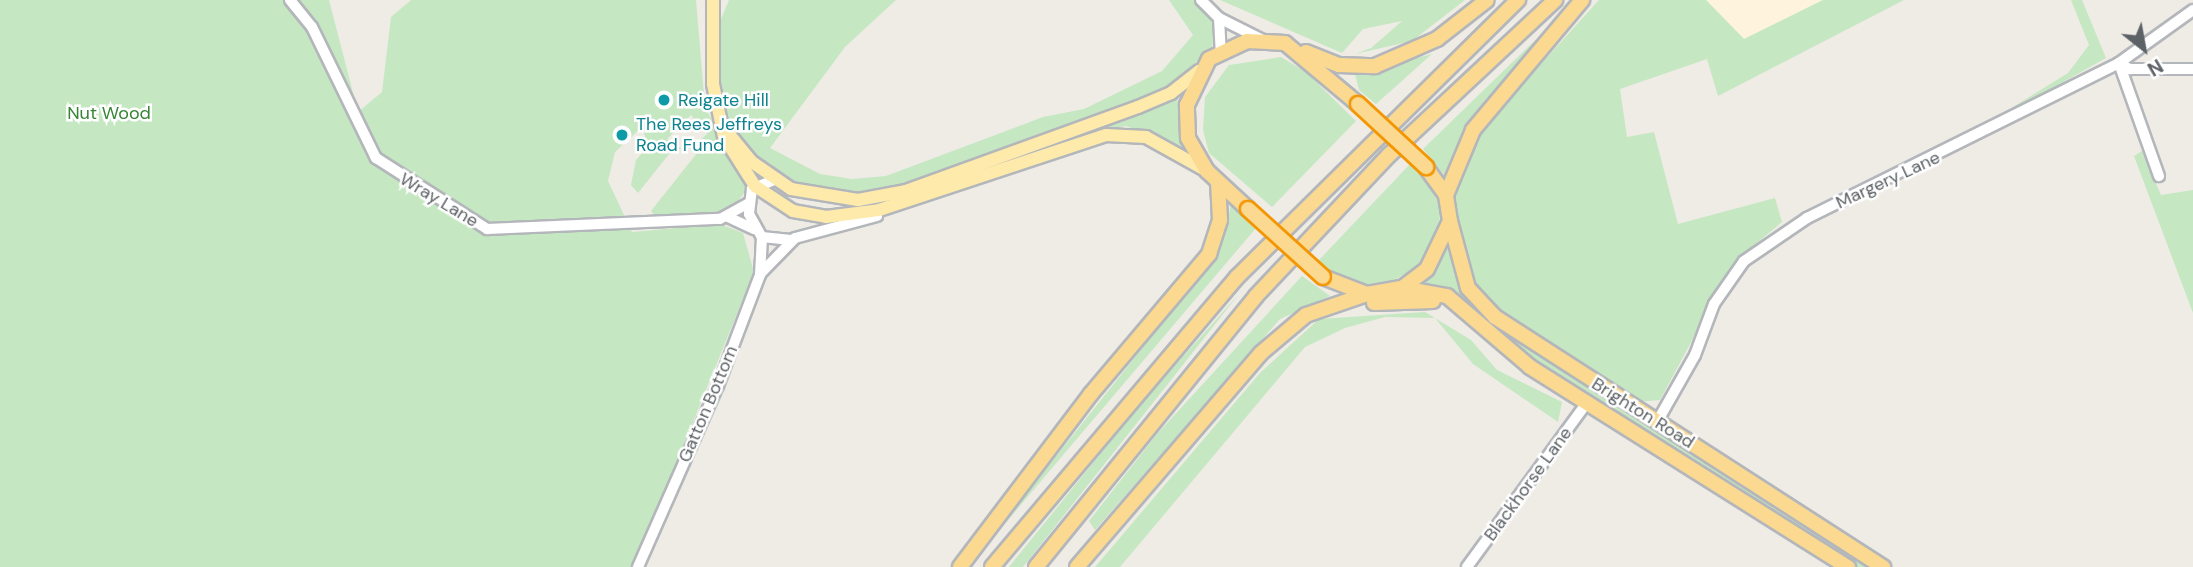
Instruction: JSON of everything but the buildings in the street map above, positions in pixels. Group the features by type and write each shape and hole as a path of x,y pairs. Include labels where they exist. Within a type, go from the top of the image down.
{"highway":[{"path":"960,567 1090,395 1209,254 1220,220 1212,177 1186,128 1199,71 1221,51 1263,40 1298,49 1339,65 1375,66 1437,39 1487,0"},
{"path":"992,567 1237,277 1518,0"},
{"path":"1035,567 1256,296 1390,154 1555,0"},
{"path":"1446,195 1473,130 1582,0"},
{"path":"1298,49 1426,167 1446,195"},
{"path":"1212,177 1323,277 1367,294"},
{"name":"Brighton Road","path":"1446,195 1457,260 1480,303 1657,422 1883,567"},
{"path":"1077,567 1261,353 1306,315 1367,294 1402,288 1435,258 1450,220"},
{"name":"Brighton Road","path":"1402,288 1447,296 1489,334 1588,401 1848,567"},
{"path":"1327,306 1423,298 1489,334"}],"main road":[{"path":"713,0 713,84 721,125 732,155 755,186 793,211 842,216 879,210 1039,156 1123,134 1163,143 1212,177"},
{"path":"721,125 774,180 820,198 858,200 906,191 1160,98 1199,71"}],"street":[{"name":"Wray Lane","path":"290,0 312,27 366,143 400,178 501,233 555,222 641,224 728,217 749,203"},
{"path":"1201,0 1219,18 1263,40"},
{"name":"Margery Lane","path":"1657,422 1695,355 1714,304 1744,261 1807,218 2119,63 2193,10"},
{"path":"1219,18 1221,51"},
{"path":"2119,63 2130,69 2193,69"},
{"path":"2119,63 2159,176"},
{"path":"774,180 755,186 749,203 754,229 762,237 795,238 909,205 1039,156"},
{"name":"Wray Lane","path":"728,217 754,229"},
{"name":"Gatton Bottom","path":"638,567 760,275 762,237"},
{"path":"760,275 795,238"},
{"name":"Blackhorse Lane","path":"1468,567 1588,401"}],"shaded area":[{"path":"1706,0 1823,0 1744,39"}],"green space":[{"name":"Nut Wood","path":"0,0 329,0 358,112 382,92 391,17 411,0 696,0 705,107 748,188 731,210 657,218 651,211 701,148 697,143 707,134 691,115 667,139 682,149 673,149 638,193 631,185 636,160 648,146 642,127 615,152 608,181 632,232 720,224 743,233 754,272 634,567 0,567"},
{"path":"729,0 896,0 845,47 770,148 820,174 852,179 886,176 1043,117 1084,109 1162,71 1193,35 1169,0 1197,0 1217,30 1211,49 1168,87 900,187 847,193 792,182 730,135 713,84 719,24"},
{"path":"1220,0 1465,0 1412,41 1355,54 1371,48 1402,21 1363,29 1342,53"},
{"path":"1599,0 1706,0 1744,39 1823,0 1904,0 1718,96 1707,59 1620,89 1627,137 1654,132 1678,224 1775,198 1782,222 1734,262 1660,400 1636,402 1497,312 1470,279 1456,225 1455,192 1484,127"},
{"path":"2071,0 2082,0 2106,58 1960,140 2068,73 2089,45"},
{"path":"1557,19 1473,116 1445,176 1423,149"},
{"path":"1432,54 1376,104 1359,90 1355,74"},
{"path":"1281,57 1306,72 1356,121 1272,207 1209,153 1203,130 1205,97 1229,65"},
{"path":"1177,96 1184,149 1126,126 1095,132"},
{"path":"2142,151 2161,195 2193,190 2193,313 2134,156"},
{"path":"1412,162 1434,185 1441,204 1438,236 1425,262 1391,282 1367,286 1340,277 1318,261"},
{"path":"1231,203 1256,228 968,567 1210,263 1225,236"},
{"path":"1447,247 1463,292 1482,314 1870,567 1855,567 1536,364 1442,286 1418,283"},
{"path":"1302,276 1330,296 1280,319 1095,530 1089,521 1157,434"},
{"path":"1239,294 1023,567 1009,567 1144,400"},
{"path":"1425,312 1435,318 1385,317 1345,328 1305,347 1120,567 1095,567 1260,373 1319,319"},
{"path":"1435,318 1471,340 1497,370 1562,402 1558,422 1473,364"}],"place":[{"name":"Reigate Hill","path":"664,100"},
{"name":"The Rees Jeffreys Road Fund","path":"622,135"}]}
